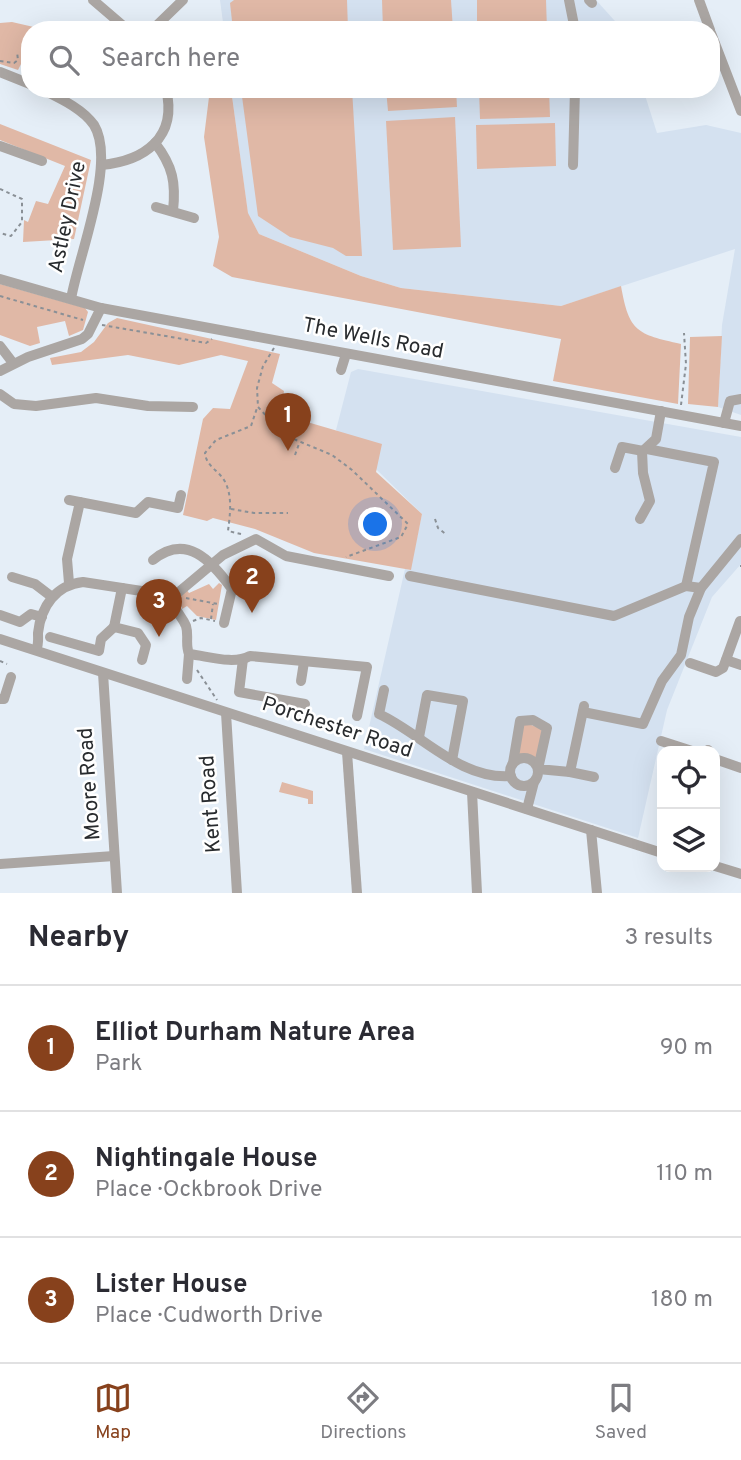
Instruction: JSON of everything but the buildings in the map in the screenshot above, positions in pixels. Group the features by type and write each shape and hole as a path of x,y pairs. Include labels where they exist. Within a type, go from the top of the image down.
{"street":[{"path":"93,0 118,21"},
{"path":"161,21 183,0"},
{"path":"569,0 573,21"},
{"path":"699,0 707,21"},
{"path":"720,65 741,111"},
{"path":"0,72 21,80"},
{"name":"Astley Drive","path":"58,98 71,105 94,126 99,138 101,165 71,299"},
{"path":"101,165 133,160 155,143 169,113 167,98"},
{"path":"573,166 575,98"},
{"path":"155,143 176,183 173,211"},
{"path":"0,146 42,161"},
{"path":"156,207 194,218"},
{"name":"The Wells Road","path":"0,279 101,308 741,426"},
{"path":"0,371 13,363 76,342 88,334 101,308"},
{"path":"0,346 13,363"},
{"path":"341,370 345,354"},
{"path":"0,394 14,404 36,407 96,398 148,406 193,407"},
{"path":"724,423 730,401 741,399"},
{"path":"640,519 650,501 643,472 645,450 656,439 661,411"},
{"path":"615,468 622,447 714,462 686,586"},
{"path":"69,583 67,559 74,501 121,512 140,513 148,502 178,508 181,496"},
{"path":"570,772 584,709 643,724 662,681 681,655 689,617 701,588 741,539"},
{"path":"187,679 189,654 185,644 186,624 174,609 174,596 181,587 212,567 227,552 252,540 286,556 389,576"},
{"path":"153,560 172,548 182,548 204,559 232,589 225,623"},
{"path":"410,576 614,616 686,586 701,588"},
{"path":"12,578 35,584 52,597"},
{"path":"36,650 42,617 52,597 69,583 84,579 174,596"},
{"path":"50,637 99,651 101,639 114,627 122,588"},
{"path":"0,615 20,622 31,614 42,617"},
{"path":"690,663 716,672 726,660 740,621"},
{"path":"114,627 138,633 146,645 142,660"},
{"name":"Porchester Road","path":"0,639 657,851"},
{"path":"189,654 243,659 250,656 304,662 351,661 367,667 357,716"},
{"path":"243,659 239,692 305,704"},
{"path":"726,660 741,665"},
{"path":"300,681 304,662"},
{"name":"Moore Road","path":"103,673 117,893"},
{"path":"0,699 4,699 11,677"},
{"path":"384,690 379,714 452,760 485,773 512,778 522,786 534,782"},
{"path":"419,737 427,695 463,701 452,760"},
{"name":"Kent Road","path":"226,713 237,893"},
{"path":"508,803 520,721 533,720 547,729 527,809"},
{"path":"661,741 676,746"},
{"path":"347,752 357,893"},
{"path":"720,757 740,764"},
{"path":"513,763 530,760 538,769 594,777"},
{"path":"472,792 477,893"},
{"path":"591,830 597,893"},
{"path":"0,864 114,856"},
{"path":"720,868 741,874"}],"path":[{"path":"0,61 14,63 18,60 17,52"},
{"path":"0,189 22,199 22,222 11,236 0,233"},
{"path":"0,296 94,324 206,343 214,337 218,329"},
{"path":"677,414 684,385 684,333"},
{"path":"252,540 228,531 231,509 224,480 209,464 205,453 216,440 251,426 258,407 257,388 263,366 273,352 275,340"},
{"path":"258,407 277,430 299,443 332,455 352,470 408,524 401,537 352,552 344,559"},
{"path":"295,454 299,443"},
{"path":"231,509 254,513 288,513"},
{"path":"435,519 447,535"},
{"path":"174,596 228,606"},
{"path":"210,620 214,603"},
{"path":"186,624 201,618 225,623"},
{"path":"0,662 7,664"},
{"path":"202,678 217,699"}],"shaded area":[{"path":"220,0 596,0 615,21 223,21"},
{"path":"234,0 347,0 348,21 232,21 230,3"},
{"path":"382,0 451,0 452,21 383,21"},
{"path":"477,0 546,0 547,21 477,21"},
{"path":"0,23 21,24 21,64 18,70 0,64"},
{"path":"209,98 232,98 248,213 259,234 361,276 401,288 561,306 621,286 628,313 638,328 654,337 681,344 678,404 553,381 561,339 232,277 213,266 219,237 204,137"},
{"path":"232,98 646,98 657,133 706,125 741,133 741,415 718,407 722,325 735,249 561,306 401,288 361,276 259,234 248,214"},
{"path":"242,98 353,98 362,256 346,256 333,248 290,237 258,216"},
{"path":"387,98 456,98 457,107 388,111"},
{"path":"479,98 549,98 550,117 480,119"},
{"path":"455,117 461,247 393,250 386,121"},
{"path":"555,123 556,166 477,169 476,125"},
{"path":"0,124 91,160 74,239 23,242 24,220 28,222 36,201 48,204 65,166 0,140"},
{"path":"0,284 85,308 88,312 83,330 69,336 65,321 37,327 40,343 30,346 0,335"},
{"path":"117,318 280,354 272,383 284,391 280,414 382,444 376,472 422,514 411,570 314,553 255,529 213,518 207,521 183,515 203,419 213,408 230,409 248,361 221,355 179,365 128,355 52,365 50,358 81,352 94,342 108,323"},
{"path":"722,336 718,407 688,404 690,337"},
{"path":"358,369 741,437 741,564 712,597 667,710 638,838 364,749 405,569 410,570 422,514 336,430 351,372"},
{"path":"219,583 222,585 216,620 197,616 187,606 182,609 181,594 186,589 189,593 209,584 213,589"},
{"path":"526,723 542,729 537,761 530,756 515,756 521,726"},
{"path":"282,782 313,791 313,804 308,804 308,799 279,792"}],"place":[{"name":"Elliot Durham Nature Area","path":"288,451"},
{"name":"Nightingale House","path":"252,613"},
{"name":"Lister House","path":"159,637"}]}
